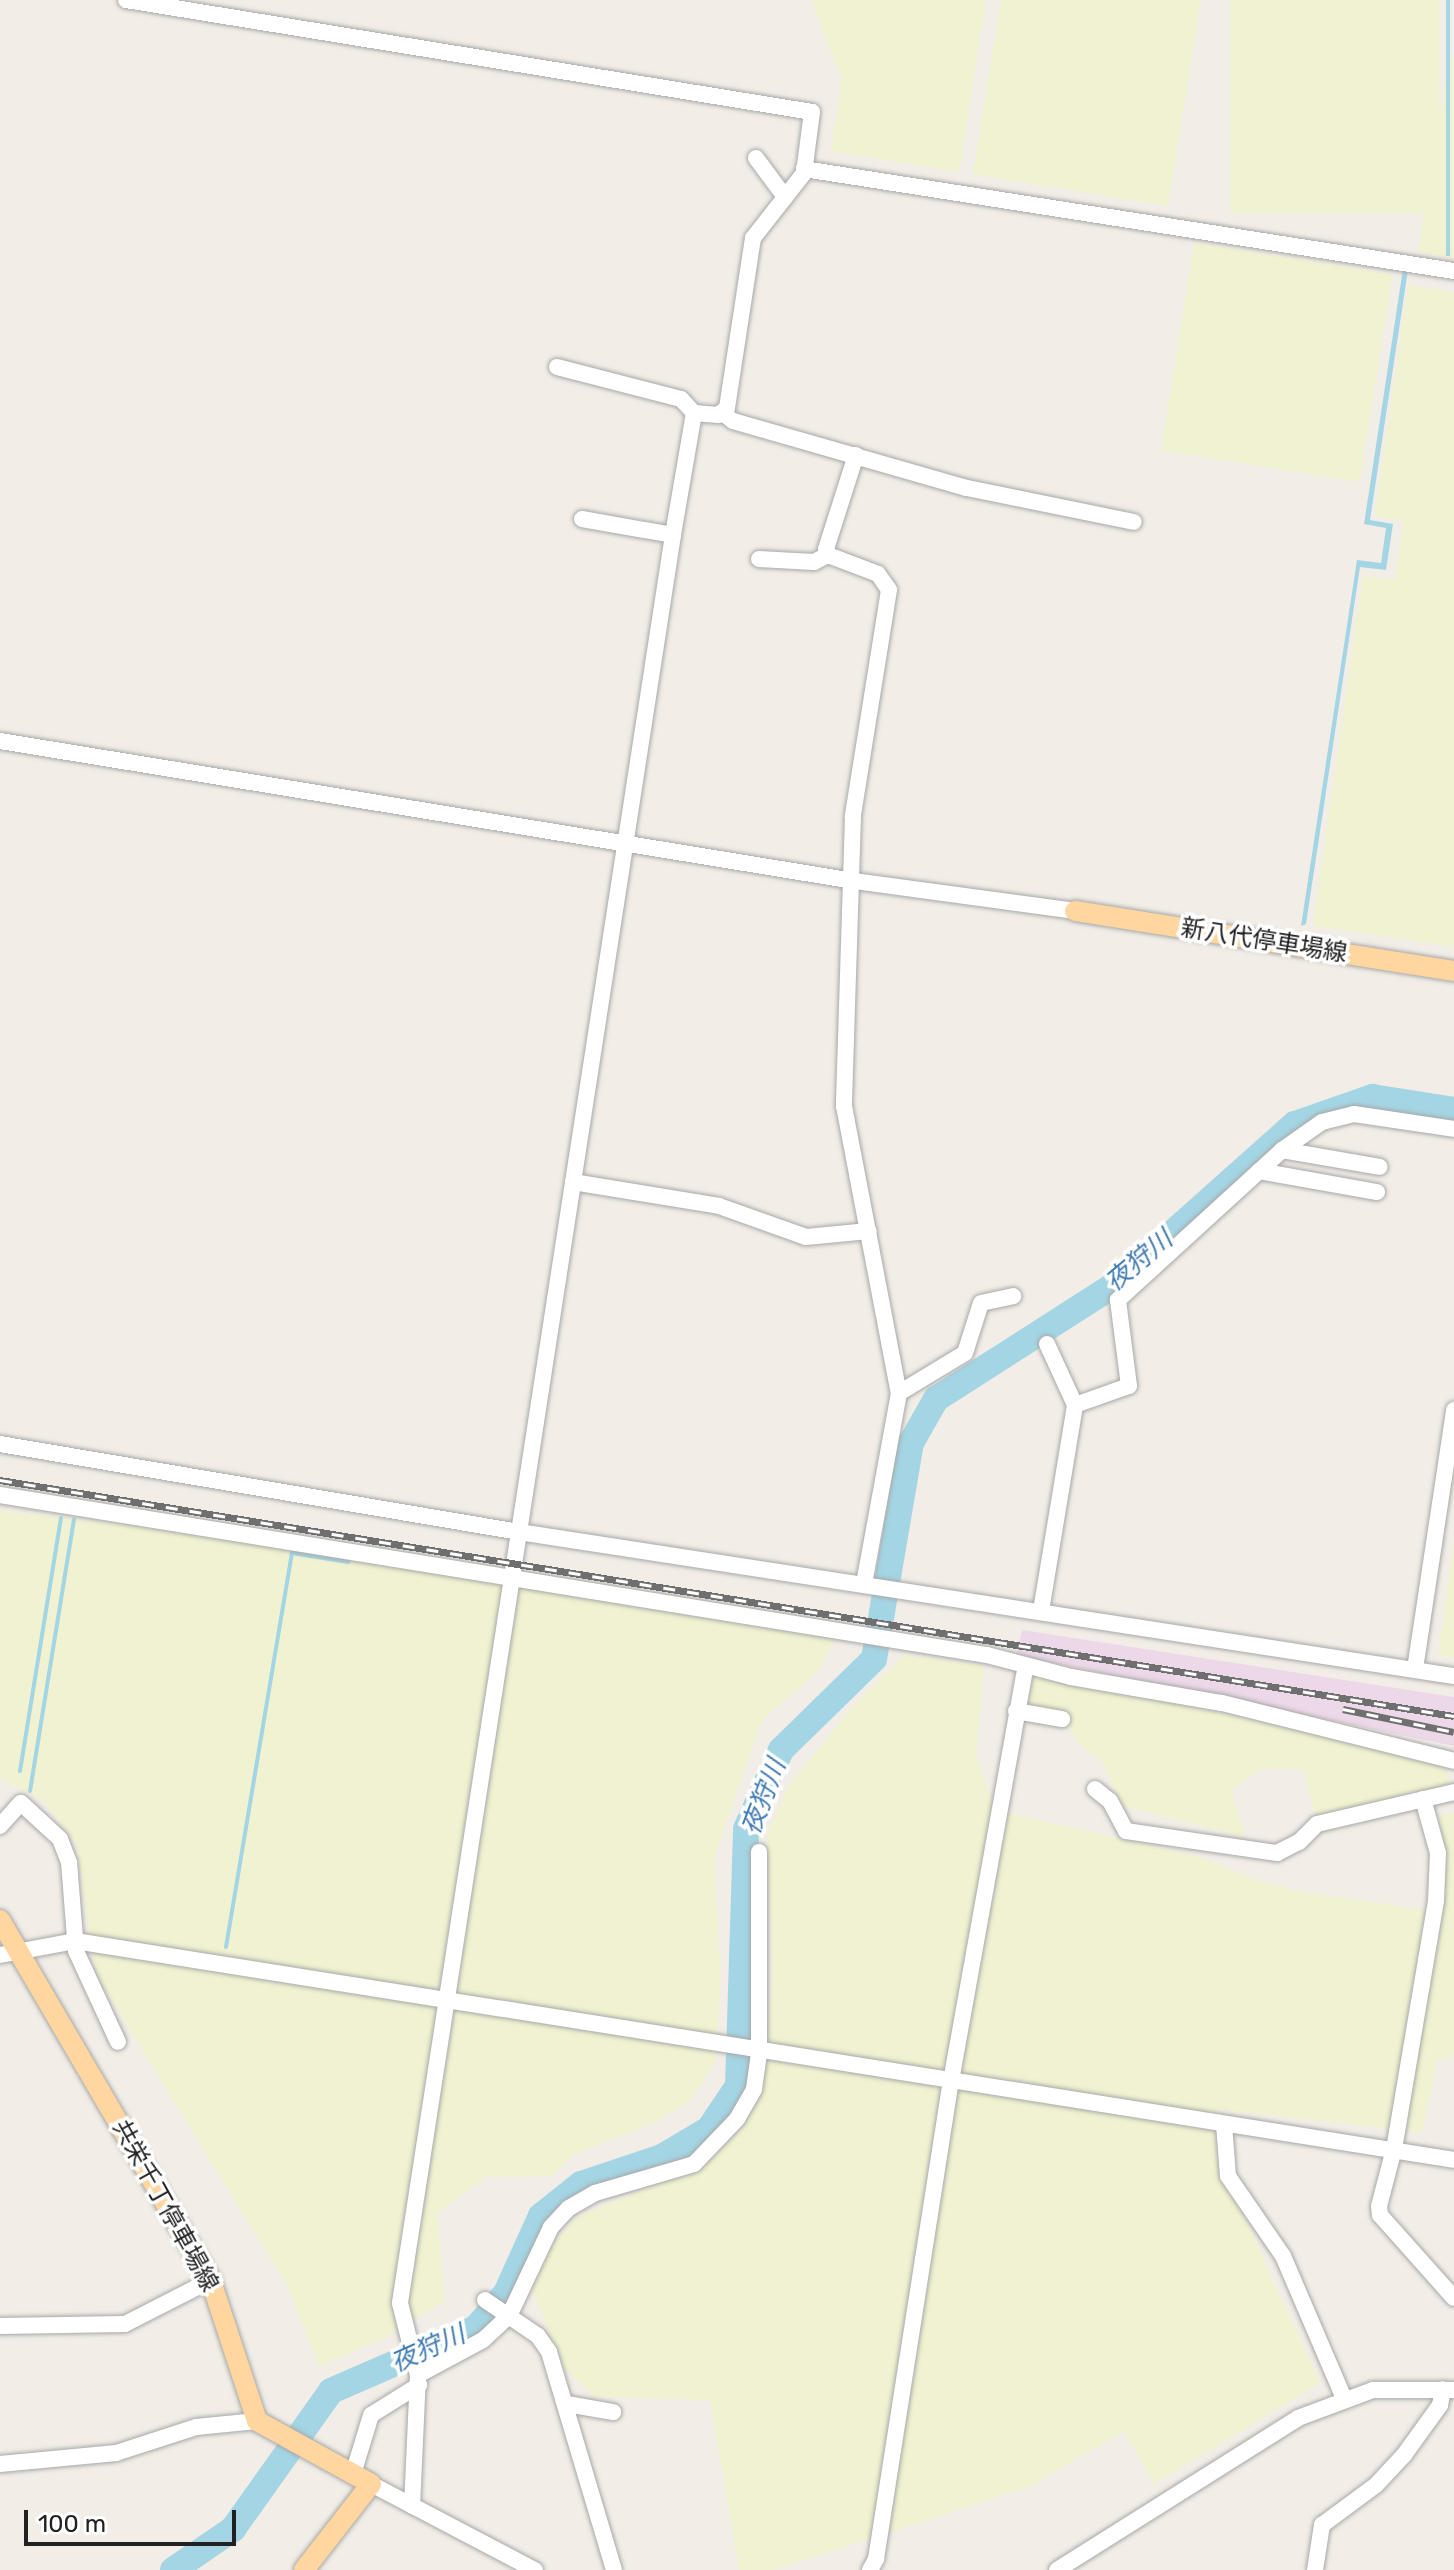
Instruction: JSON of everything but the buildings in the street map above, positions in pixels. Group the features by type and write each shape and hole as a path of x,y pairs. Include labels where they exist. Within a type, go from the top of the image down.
{"main road":[{"name":"新八代停車場線","path":"1075,911 1454,971"},
{"name":"共栄千丁停車場線","path":"0,1920 10,1954 211,2280 266,2425"},
{"path":"266,2425 362,2479 304,2570"}],"street":[{"path":"126,0 812,112 804,169 753,238 724,414"},
{"path":"756,158 785,197"},
{"path":"804,169 1454,271"},
{"path":"557,367 681,399 694,413 724,414 733,421 967,488 1134,522"},
{"path":"412,2506 418,2377 400,2303 694,413"},
{"path":"828,555 827,542 856,455"},
{"path":"582,519 673,535"},
{"path":"759,559 814,562 828,555 878,574 889,590 853,816 854,881 844,1106 869,1231 908,1389 865,1583"},
{"path":"0,741 626,841 854,881 1075,911"},
{"path":"1075,1405 1126,1390 1115,1303 1282,1150 1322,1122 1354,1114 1454,1129"},
{"path":"1282,1150 1380,1167"},
{"path":"1259,1171 1377,1192"},
{"path":"573,1182 719,1206 806,1237 869,1231"},
{"path":"908,1389 965,1353 981,1303 1013,1296"},
{"path":"1041,1611 1075,1405 1047,1344"},
{"path":"1415,1669 1454,1410"},
{"path":"0,1444 519,1532 1454,1676"},
{"path":"0,1495 895,1640 1222,1703 1454,1761"},
{"path":"876,2566 951,2081 1026,1666"},
{"path":"1016,1711 1062,1719"},
{"path":"1095,1789 1110,1801 1126,1831 1277,1853 1299,1842 1317,1824 1454,1792"},
{"path":"1423,1799 1438,1853 1436,1901 1380,2215 1454,2298"},
{"path":"0,1826 21,1803 60,1839 69,1862 75,1941 99,2008 118,2042"},
{"path":"535,2570 362,2479 371,2415 418,2377 483,2340 507,2315 551,2227 569,2208 595,2193 694,2164 718,2143 754,2089 759,1852"},
{"path":"10,1954 75,1941 1454,2160"},
{"path":"1224,2124 1228,2176 1283,2256 1344,2398"},
{"path":"0,2326 125,2324 211,2280"},
{"path":"487,2301 538,2336 549,2352 614,2570"},
{"path":"1057,2570 1298,2418 1344,2398 1373,2390 1449,2390"},
{"path":"1315,2570 1322,2525 1376,2485 1404,2455 1449,2390"},
{"path":"567,2404 613,2412"},
{"path":"0,2464 116,2453 196,2427 266,2425"}],"shaded area":[{"path":"1022,1630 1454,1697 1454,1746 1016,1655"}],"green space":[{"path":"811,0 986,0 959,172 831,151 842,79"},
{"path":"1001,0 1201,0 1168,206 973,174"},
{"path":"1230,0 1439,0 1439,213 1230,213"},
{"path":"1449,57 1454,57 1454,258 1418,252"},
{"path":"1194,243 1393,274 1360,482 1161,450"},
{"path":"1408,285 1454,292 1454,947 1313,926 1363,576 1395,580 1403,521 1375,516"},
{"path":"0,1511 242,1538 836,1636 818,1671 761,1721 714,1859 721,1974 716,2062 690,2101 653,2123 573,2155 553,2176 486,2177 437,2213 445,2301 382,2339 319,2366 288,2287 96,1975 76,1843 42,1800 0,1779"},
{"path":"1454,1539 1454,1658 1438,1655"},
{"path":"904,1655 984,1666 976,1755 995,1810 1199,1857 1259,1881 1305,1892 1438,1912 1440,1816 1454,1812 1454,2056 1437,2061 1422,2133 1217,2109 1221,2166 1320,2383 1154,2484 1124,2431 1031,2486 774,2570 739,2570 710,2400 596,2397 563,2367 531,2287 544,2255 576,2218 714,2157 743,2129 762,2075 773,1970 767,1835 789,1785 853,1706"},
{"path":"1022,1671 1439,1759 1454,1787 1316,1822 1304,1770 1263,1768 1231,1789 1245,1837 1123,1806 1102,1762 1078,1742 1059,1713 1011,1705"}],"water":[{"path":"1446,0 1450,0 1450,256 1446,256"},
{"path":"1403,269 1408,270 1370,520 1393,524 1386,570 1360,567 1306,924 1301,926 1357,560 1381,563 1386,528 1364,524"}],"waterway":[{"name":"夜狩川","path":"173,2570 233,2529 331,2391 476,2328 506,2293 541,2216 581,2184 662,2157 709,2129 738,2086 746,1829 781,1750 874,1659 911,1443 936,1399 1114,1285 1295,1124 1372,1097 1454,1110"},
{"path":"20,1771 61,1518"},
{"path":"30,1791 74,1520"},
{"path":"226,1947 292,1553 348,1562"}],"railway":[{"path":"0,1480 1454,1716"},
{"path":"1343,1709 1454,1732"}]}
